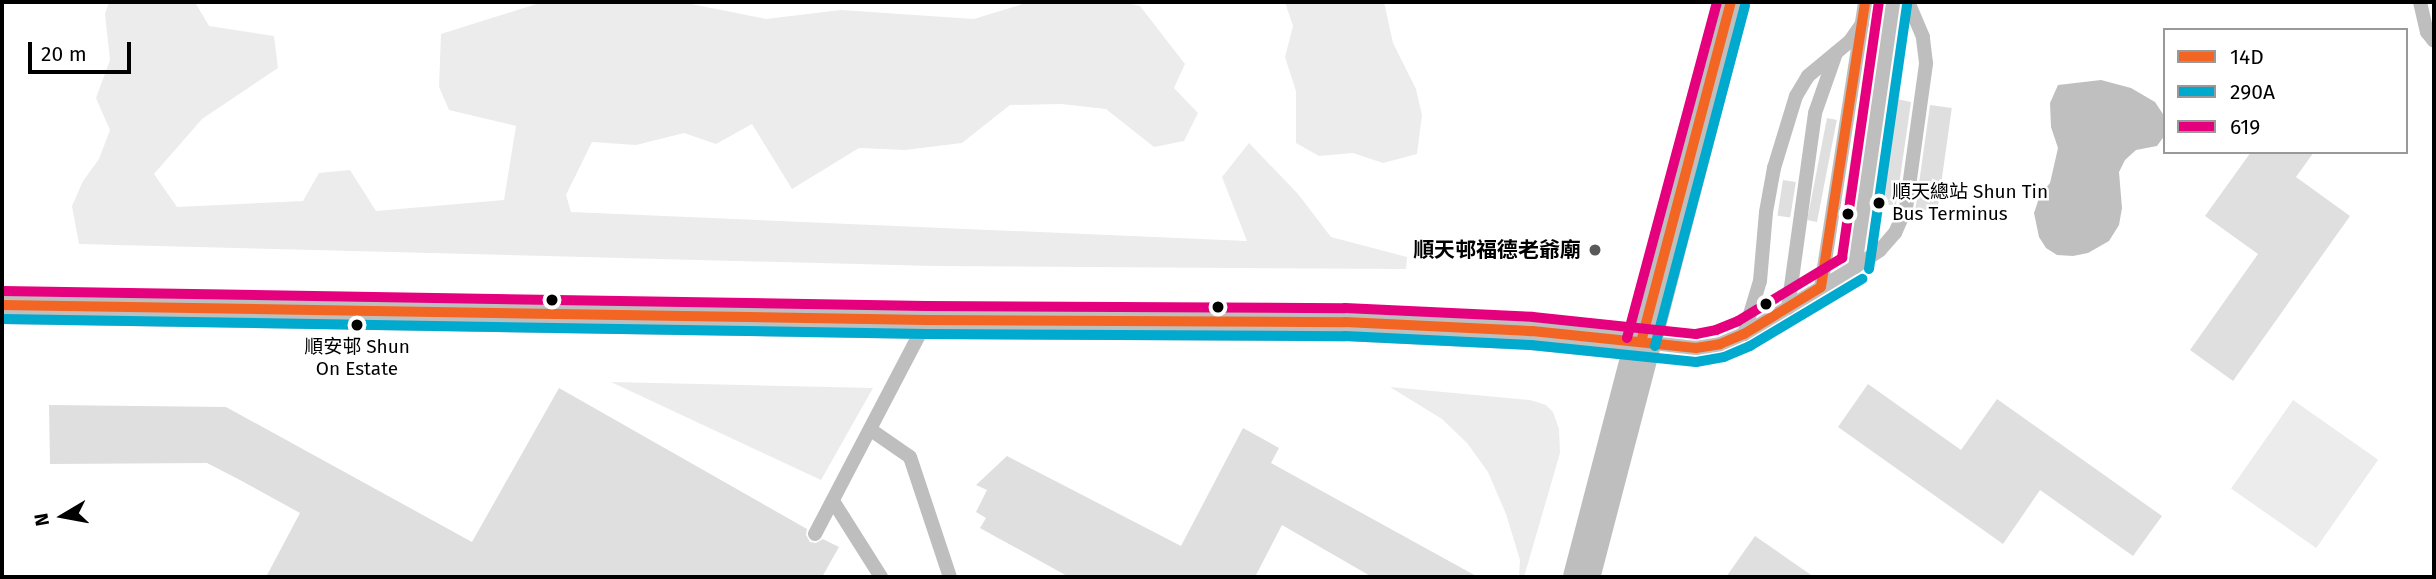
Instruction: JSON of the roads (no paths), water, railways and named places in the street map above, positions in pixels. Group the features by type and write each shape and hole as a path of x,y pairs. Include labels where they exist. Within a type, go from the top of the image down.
{"street":[{"path":"1581,577 1731,2"},
{"path":"2,305 927,320 1345,322 1532,331 1641,342"}],"lane":[{"path":"1821,287 1865,2"},
{"path":"1855,267 1893,2"},
{"path":"1641,342 1696,348 1720,344 1744,334 1855,267 1880,250 1895,233 1906,208 1926,63 1923,37 1908,2"},
{"path":"2420,2 2427,32 2434,41"},
{"path":"1744,334 1760,281 1766,212 1786,124 1808,76 1850,41 1862,24"},
{"path":"1788,308 1815,113 1836,52"},
{"path":"815,534 927,320"},
{"path":"871,430 910,457 950,577"},
{"path":"833,501 881,577"}],"place":[{"name":"順天總站 Shun Tin Bus Terminus","path":"1879,203"},
{"name":"順天邨福德老爺廟","path":"1595,250"},
{"name":"順安邨 Shun On Estate","path":"357,325"}]}
